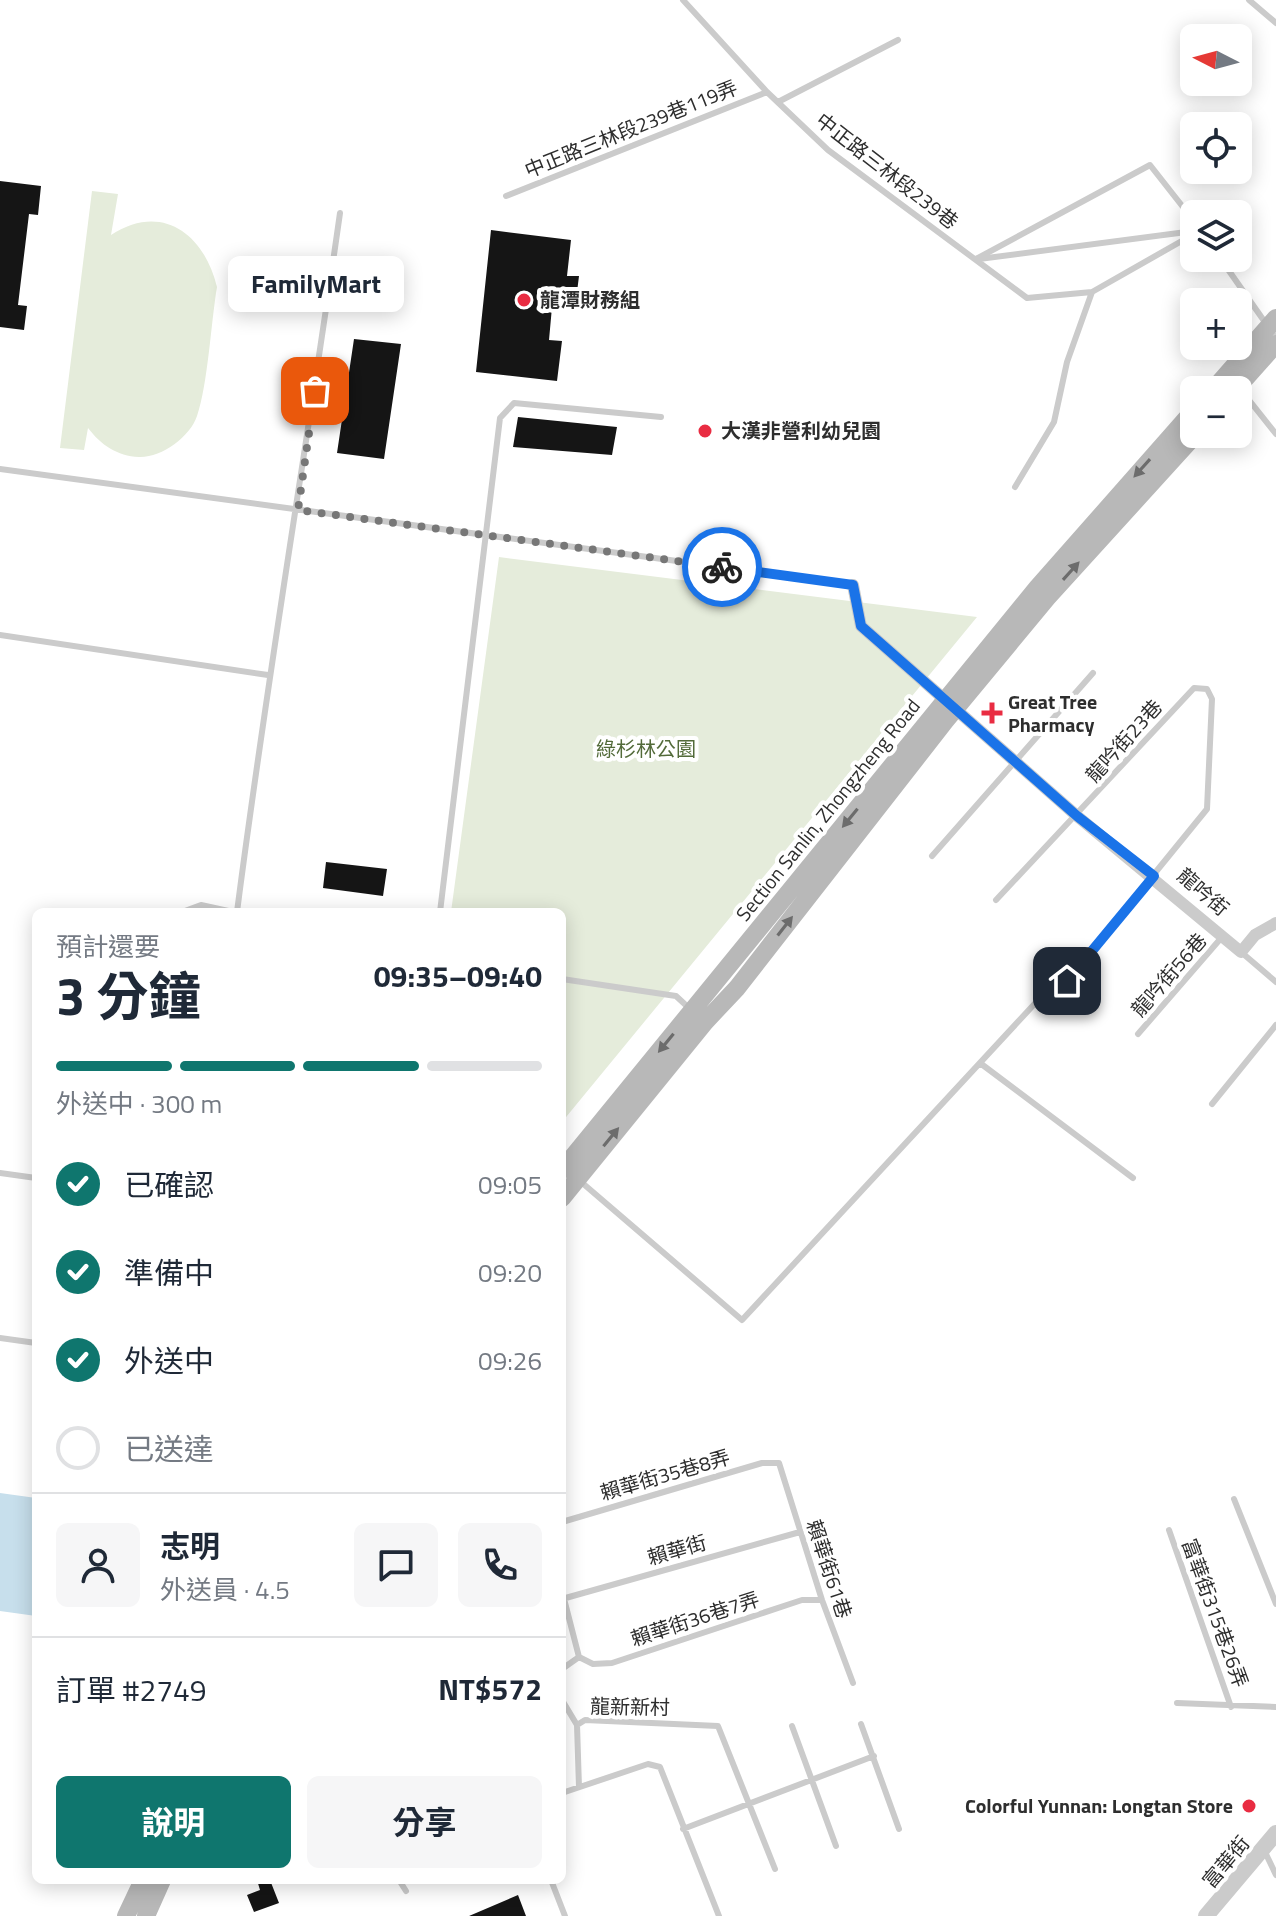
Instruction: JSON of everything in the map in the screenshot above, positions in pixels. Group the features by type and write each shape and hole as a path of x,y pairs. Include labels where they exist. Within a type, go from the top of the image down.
{"main road":[{"path":"1239,376 1274,332"},
{"name":"Section Sanlin, Zhongzheng Road","path":"699,1016 737,988 1037,588 1180,426"},
{"name":"Section Sanlin, Zhongzheng Road","path":"699,1016 715,982 950,706 1183,448"},
{"path":"570,1175 699,1016"},
{"path":"126,1916 141,1884"},
{"path":"146,1916 160,1884"}],"street":[{"name":"龍吟街","path":"853,585 861,626 1077,816 1154,876 1241,952"},
{"path":"1241,952 1255,935 1276,923"},
{"name":"富華街","path":"1206,1916 1276,1833"}],"lane":[{"name":"中正路三林段239巷","path":"683,0 767,92 828,150 1027,298 1092,292 1180,240"},
{"path":"1249,0 1276,23"},
{"path":"778,102 898,40"},
{"name":"中正路三林段239巷119弄","path":"506,196 767,92"},
{"path":"976,259 1150,165 1180,203"},
{"path":"236,908 268,675 298,510 340,213"},
{"name":"中正路三林段239巷","path":"976,259 1180,234"},
{"path":"1230,272 1274,332"},
{"path":"1015,487 1054,422 1067,362 1092,292"},
{"path":"440,908 500,418 514,403 661,417"},
{"path":"1252,406 1276,434"},
{"path":"0,469 853,585"},
{"path":"0,635 268,675"},
{"path":"932,856 1093,673"},
{"name":"龍吟街23巷","path":"996,900 1194,688 1207,689 1212,699 1207,809 1154,876"},
{"path":"1067,981 1154,876"},
{"path":"193,908 201,905 216,908"},
{"name":"龍吟街56巷","path":"1138,1034 1223,936"},
{"path":"1241,952 1276,982"},
{"path":"566,980 676,996 699,1016"},
{"path":"570,1175 742,1320 1052,985"},
{"path":"1212,1104 1276,1025"},
{"path":"980,1063 1133,1178"},
{"path":"0,1173 32,1177"},
{"path":"0,1338 32,1342"},
{"name":"賴華街35巷8弄","path":"566,1521 762,1463 779,1463"},
{"name":"賴華街61巷","path":"779,1463 822,1600 853,1683"},
{"path":"1234,1499 1276,1604"},
{"name":"富華街315巷26弄","path":"1169,1530 1231,1707"},
{"name":"賴華街","path":"566,1595 800,1532"},
{"name":"賴華街36巷7弄","path":"579,1657 593,1664 612,1663 802,1600 822,1600"},
{"path":"566,1607 579,1657 566,1666"},
{"path":"1177,1703 1276,1707"},
{"path":"566,1707 577,1725"},
{"name":"龍新新村","path":"579,1787 577,1725 585,1720 718,1726 775,1869"},
{"path":"861,1724 899,1829"},
{"path":"792,1726 836,1846"},
{"path":"683,1829 874,1756"},
{"path":"566,1792 648,1764 660,1767 719,1916"},
{"path":"1263,1849 1276,1875"},
{"path":"402,1884 406,1891"},
{"path":"553,1884 565,1916"}],"green space":[{"path":"92,191 118,194 111,235 147,222 178,228 202,251 217,287 207,370 197,416 174,445 148,456 117,452 98,440 88,428 84,450 60,448"},
{"name":"綠杉林公園","path":"499,557 977,617 566,1117 566,908 452,908"}],"water":[{"path":"0,1493 32,1497 32,1615 0,1611"}],"building":[{"path":"0,181 41,186 38,215 29,214 18,305 27,306 24,330 0,327"},
{"name":"龍潭財務組","path":"491,230 571,240 567,276 579,276 577,292 566,291 564,308 552,307 549,340 562,341 557,381 476,372"},
{"path":"354,339 401,344 384,459 337,453"},
{"path":"518,417 617,427 612,455 513,447"},
{"path":"326,862 387,869 383,896 323,888"},
{"path":"258,1884 272,1884 279,1903 254,1912 247,1895 260,1890"},
{"path":"518,1895 526,1916 469,1916"}],"way so far":[{"path":"315,391 298,510 722,567"}],"place":[{"name":"龍潭財務組","path":"524,300"},
{"name":"FamilyMart","path":"315,391"},
{"name":"大漢非營利幼兒園","path":"705,431"},
{"name":"Great Tree Pharmacy","path":"992,713"},
{"name":"Colorful Yunnan: Longtan Store","path":"1249,1806"}],"route":[{"path":"722,567 853,585 861,626 1077,816 1154,876 1067,981"}]}
